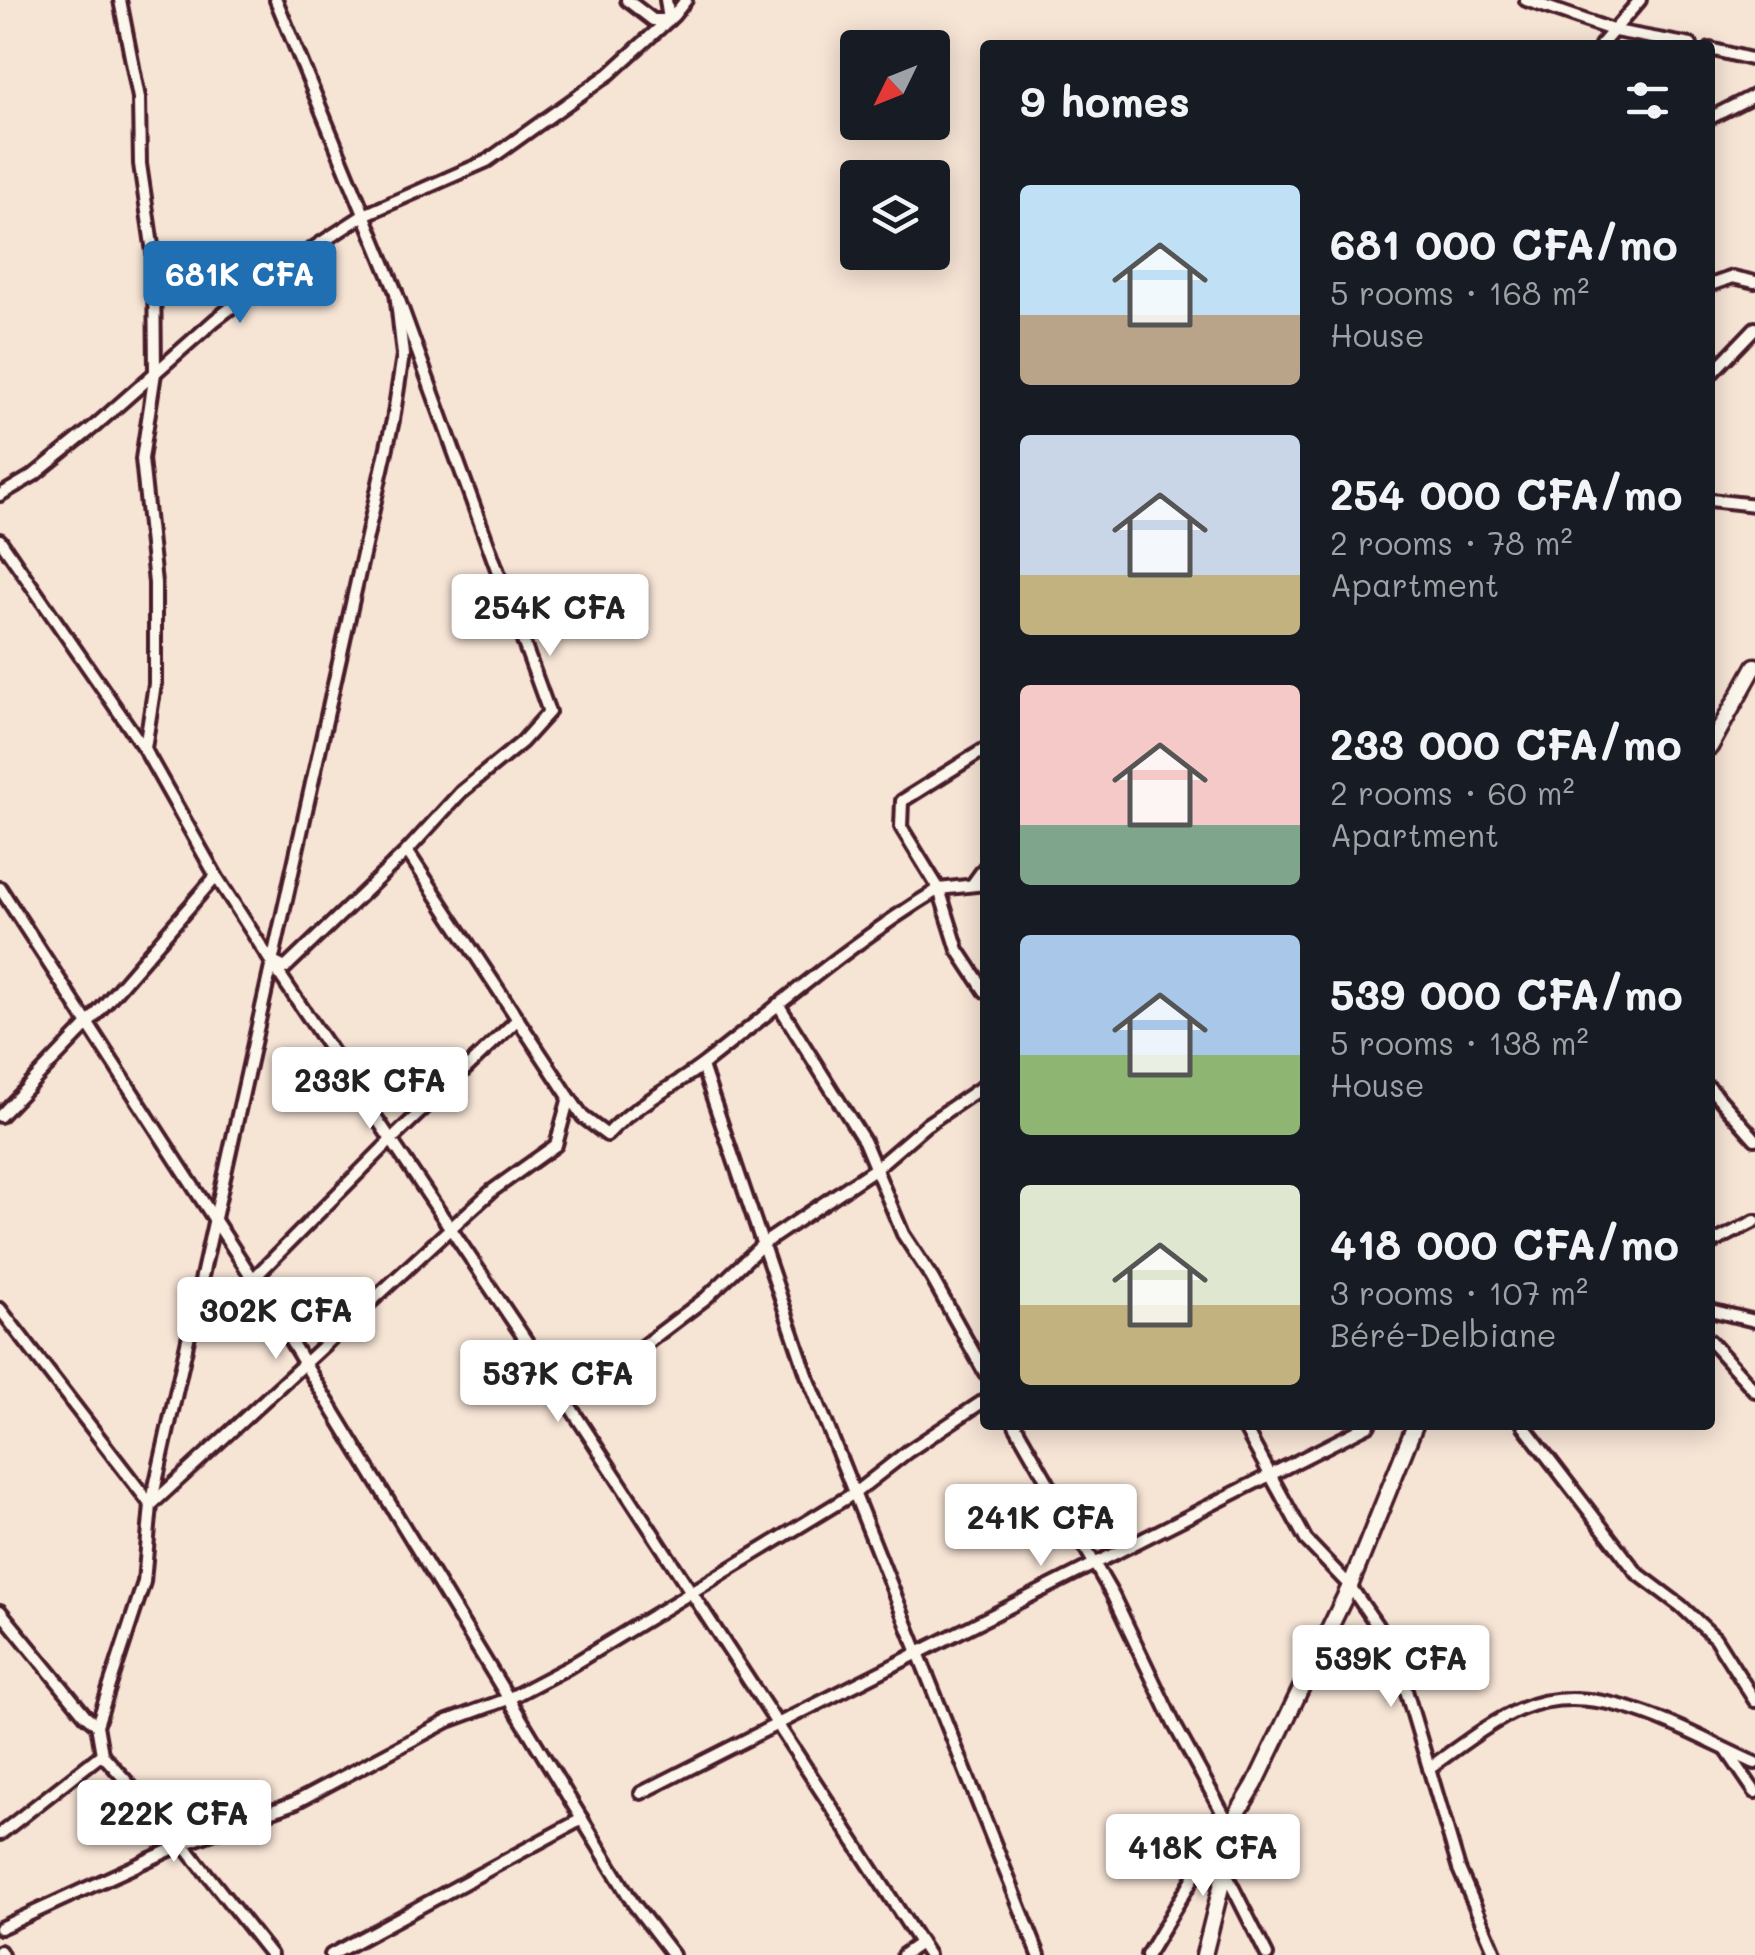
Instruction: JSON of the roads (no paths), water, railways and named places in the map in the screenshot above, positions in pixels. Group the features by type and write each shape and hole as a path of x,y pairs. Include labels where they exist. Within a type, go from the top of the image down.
{"street":[{"path":"120,0 139,98 140,164 154,259 154,373 142,459 155,583 154,684 144,750"},
{"path":"270,960 285,968 407,851 461,792 522,742 550,712 396,292 276,0"},
{"path":"627,0 653,20 669,20"},
{"path":"666,0 669,20"},
{"path":"0,496 50,462 215,320 273,276 364,215 487,161 609,74 686,0"},
{"path":"1526,0 1615,31 1663,40"},
{"path":"1606,40 1640,0"},
{"path":"1715,50 1755,60"},
{"path":"1715,115 1755,95"},
{"path":"1715,283 1733,278 1755,282"},
{"path":"271,1955 183,1844 102,1754 97,1725 144,1582 151,1505 394,420 403,355 396,292"},
{"path":"1715,370 1755,328"},
{"path":"1715,501 1755,505"},
{"path":"0,540 144,750 216,876 270,960 452,1227 928,1955"},
{"path":"1715,738 1755,666"},
{"path":"980,752 902,801 901,826 939,888 958,950 980,983"},
{"path":"407,851 569,1097 583,1116 606,1135 702,1066 897,914 939,888 980,885"},
{"path":"972,886 980,875"},
{"path":"0,1116 86,1025 216,876"},
{"path":"0,888 253,1278 633,1903 673,1955"},
{"path":"778,1004 864,1141 903,1234 980,1364"},
{"path":"253,1278 518,1019"},
{"path":"702,1066 807,1375 1039,1955"},
{"path":"568,1403 706,1298 762,1244 876,1168 926,1125 980,1088"},
{"path":"1715,1094 1755,1139"},
{"path":"151,1505 452,1227 494,1190 556,1145 569,1097"},
{"path":"1715,1241 1755,1221"},
{"path":"0,1309 151,1505"},
{"path":"1715,1311 1755,1321"},
{"path":"1715,1346 1755,1391"},
{"path":"0,1928 183,1844 294,1804 448,1721 508,1698 566,1668 856,1492 906,1452 980,1403"},
{"path":"1017,1430 1094,1563 1230,1826 1225,1871 1204,1955"},
{"path":"1246,1430 1306,1540 1350,1586 1388,1640 1458,1870 1496,1955"},
{"path":"640,1793 1359,1430"},
{"path":"1147,1955 1255,1784 1350,1586 1412,1430"},
{"path":"1527,1430 1637,1573 1715,1638 1755,1701"},
{"path":"0,1612 97,1725"},
{"path":"1429,1768 1520,1710 1557,1698 1616,1705 1755,1763"},
{"path":"1726,1750 1755,1792"},
{"path":"0,1834 102,1754"},
{"path":"331,1955 582,1819"},
{"path":"1225,1871 1267,1955"},
{"path":"903,1955 920,1942"}]}
